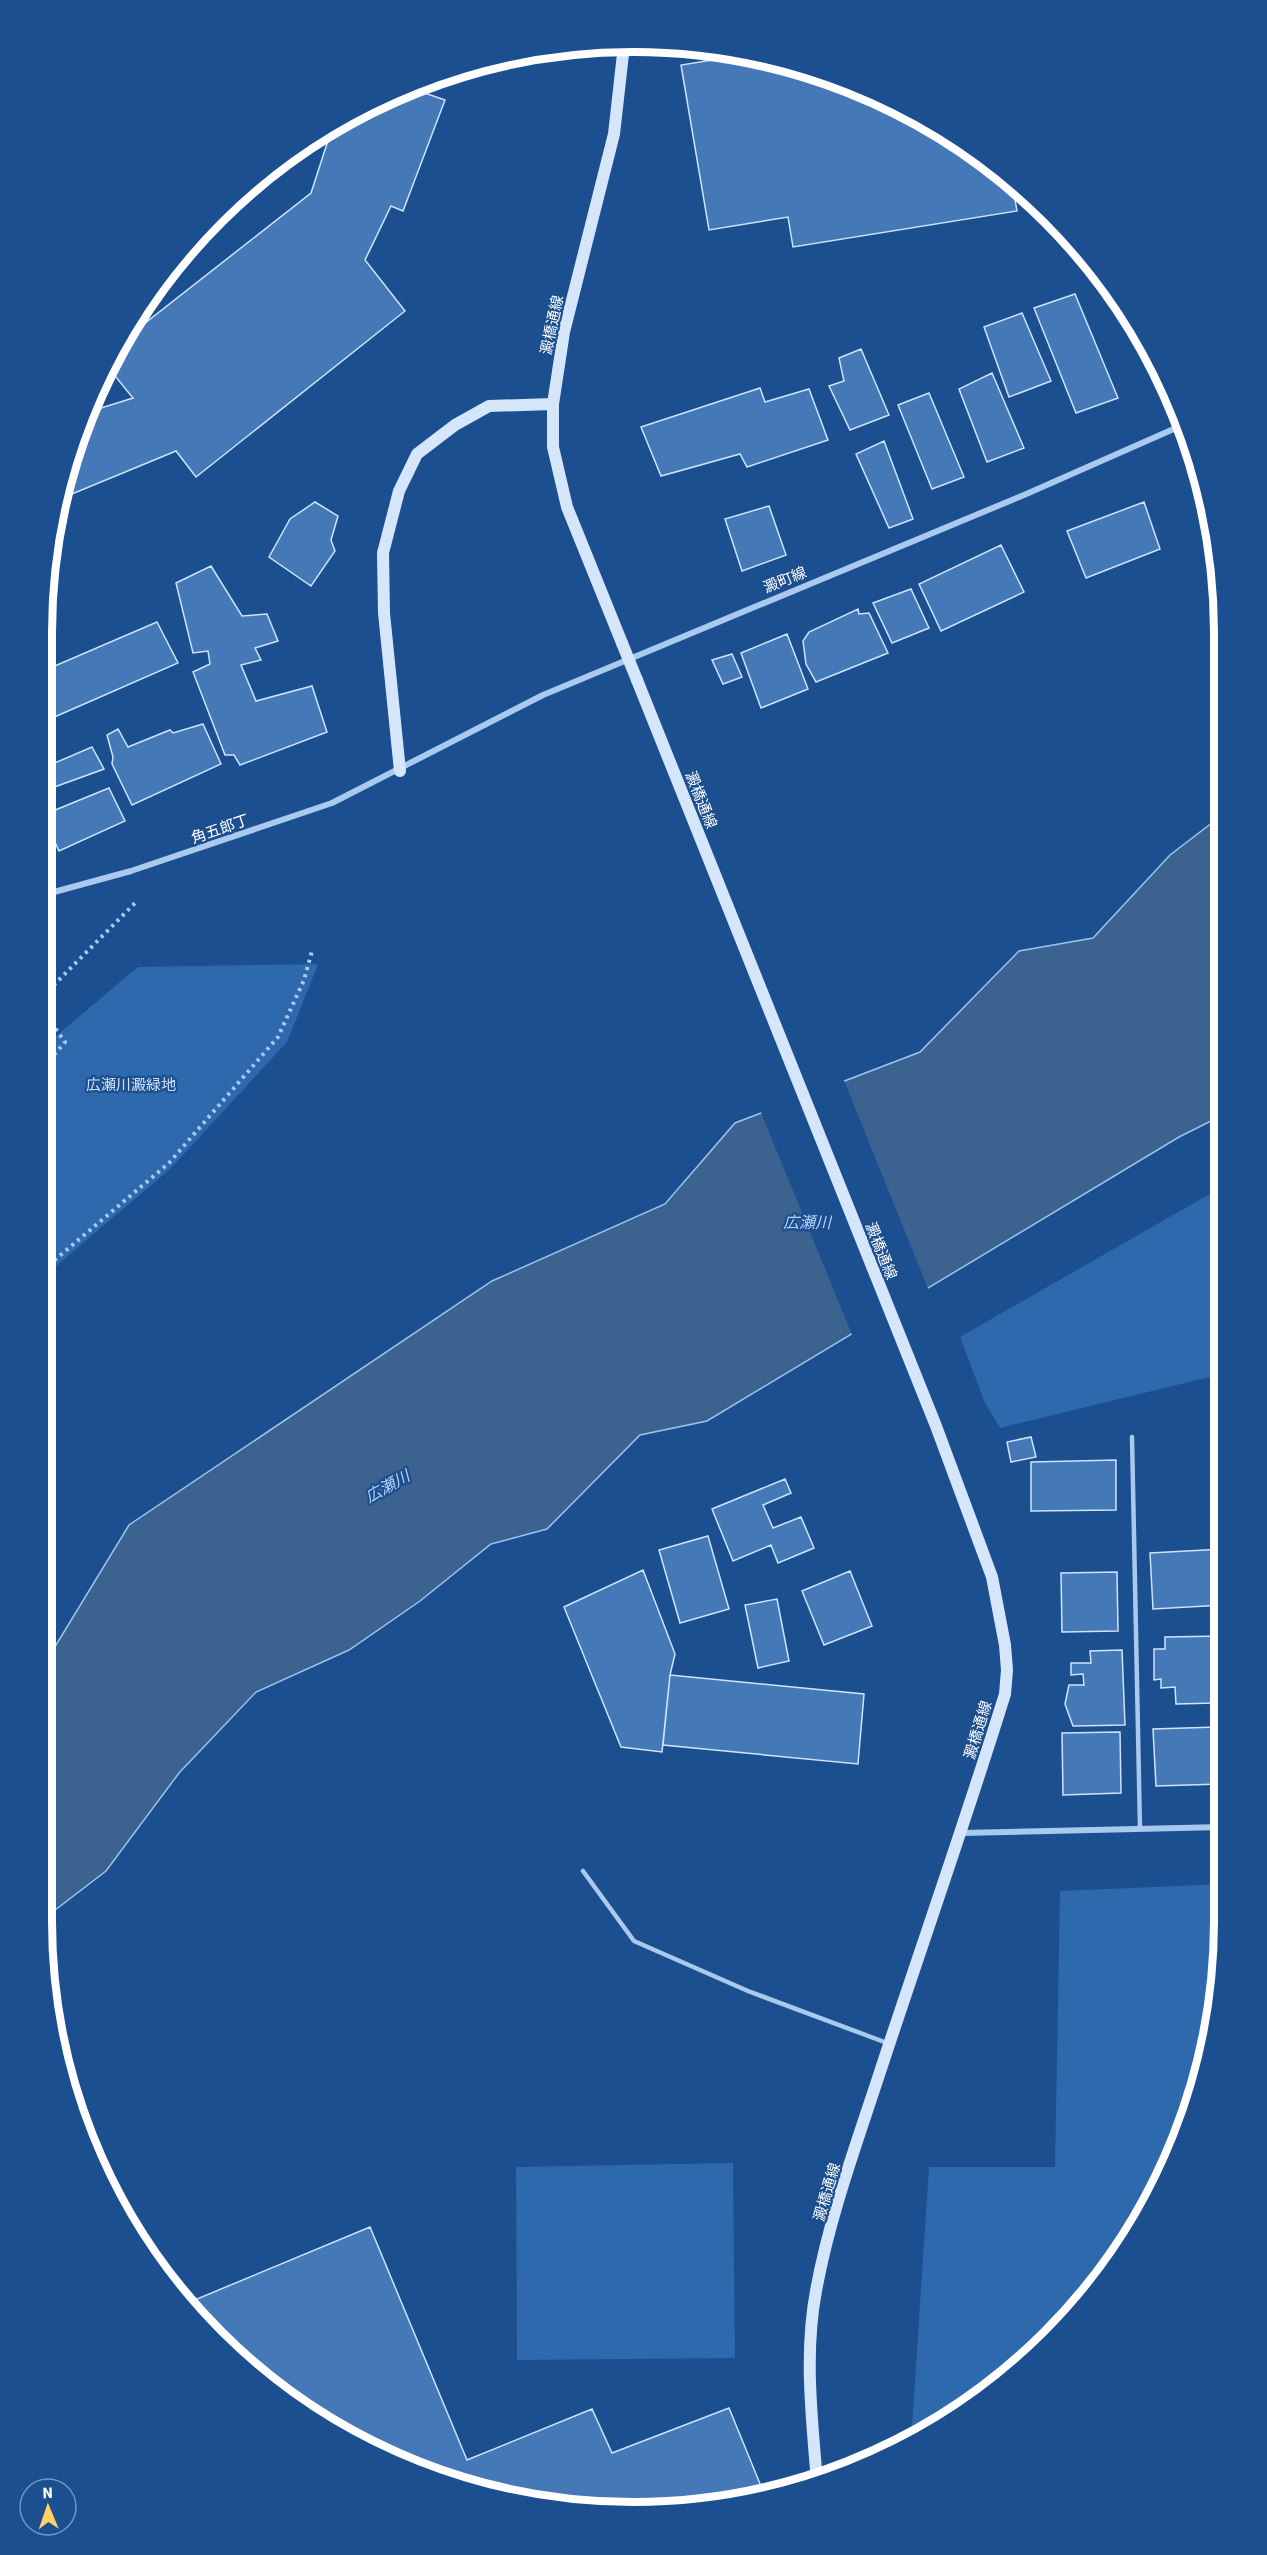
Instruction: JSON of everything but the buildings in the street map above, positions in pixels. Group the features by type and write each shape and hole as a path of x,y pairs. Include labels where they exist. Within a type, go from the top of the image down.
{"street":[{"name":"澱橋通線","path":"623,53 614,134 564,332 553,404 553,447 567,507 936,1426 992,1577 1007,1670 1005,1694 961,1833 841,2192 816,2292 810,2341 810,2400 816,2473"},
{"path":"400,771 384,613 383,553 399,491 417,454 455,425 489,406 553,404"},
{"name":"澱町線","path":"400,771 543,695 1024,495 1177,428"},
{"name":"角五郎丁","path":"53,893 131,871 332,803 400,771"},
{"path":"961,1833 1214,1827"}],"lane":[{"path":"1132,1437 1140,1829"},
{"path":"583,1871 634,1941 748,1991 890,2044"}],"path":[{"path":"52,987 136,901"},
{"path":"52,1262 169,1163 278,1037 304,980 312,951"},
{"path":"52,1023 66,1041 52,1057"}],"green space":[{"name":"広瀬川澱緑地","path":"318,964 287,1042 170,1169 52,1269 52,1039 138,967"},
{"path":"1214,1192 1214,1376 1000,1428 985,1403 960,1337"},
{"path":"1214,1884 1210,1997 1195,2072 1184,2108 1155,2178 1117,2244 1094,2275 1070,2305 1017,2358 956,2405 912,2432 929,2167 1055,2167 1060,1891"},
{"path":"733,2163 735,2358 517,2360 516,2167"}],"water":[{"name":"広瀬川","path":"1214,821 1214,1120 1179,1137 707,1421 640,1435 547,1529 491,1544 420,1601 349,1650 256,1692 179,1773 106,1871 52,1912 52,1652 129,1525 492,1281 665,1204 735,1123 920,1052 1019,951 1093,938 1170,855"}],"pier":[{"path":"843,1078 929,1291 853,1337 760,1110"}]}
